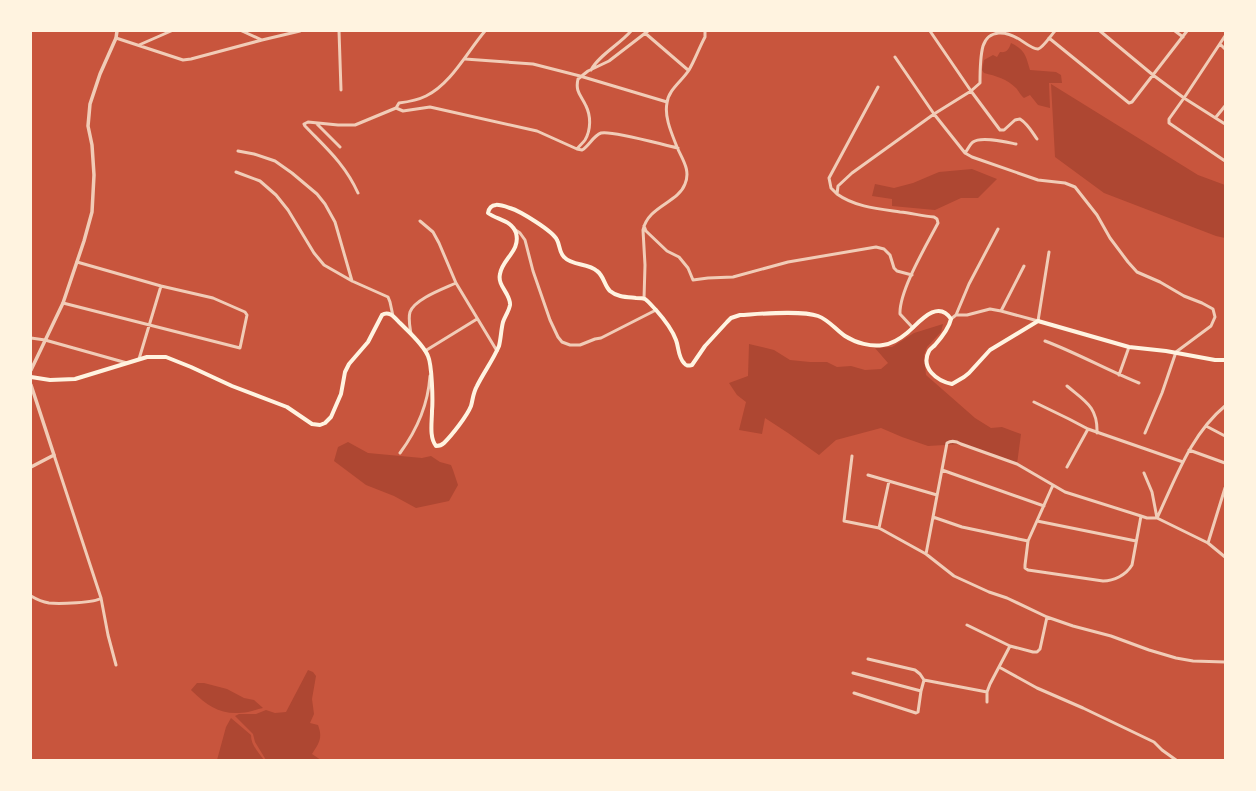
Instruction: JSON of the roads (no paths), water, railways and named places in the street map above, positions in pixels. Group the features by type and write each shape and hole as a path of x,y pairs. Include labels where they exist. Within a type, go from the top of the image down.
{"main road":[{"path":"31,377 50,380 75,379 147,357 166,357 232,386 287,407 312,424 320,425 325,423 331,417 336,407 341,394 345,372 349,364 368,342 382,316 384,314 388,314 393,316 411,334 428,355 432,409 432,436 433,442 439,447 444,444 471,405 476,387 497,351 503,323 509,307 510,301 500,282 500,274 516,246 516,234 509,223 501,218 493,217 488,213 490,206 495,205 507,206 518,210 554,235 558,240 563,256 568,260 597,270 603,277 609,290 620,296 644,299 656,310 670,328 676,339 680,358 685,365 689,366 692,365 705,346 731,318 740,315 806,313 824,319 846,336 861,343 884,345 905,334 926,315 936,312 948,313 951,319 950,325 929,351 927,359 931,374 943,383 952,384 964,377 990,350 1040,321 1129,346 1176,352 1215,360 1225,360"}],"street":[{"path":"31,370 63,303 92,212 94,176 92,145 88,126 90,104 100,74 118,31"},
{"path":"138,44 171,31"},
{"path":"242,31 262,40"},
{"path":"116,38 183,60 300,31"},
{"path":"338,31 341,90"},
{"path":"358,193 352,179 337,159 304,126 306,123 355,125 396,108 398,104 426,96 438,88 465,58 485,31"},
{"path":"591,70 594,62 612,49 631,31"},
{"path":"644,299 644,226 647,220 659,208 679,194 685,185 687,176 686,166 678,148 667,115 667,102 672,90 688,70 705,37 705,31"},
{"path":"930,31 1000,130 1004,130 1015,120 1020,119 1024,121 1037,139"},
{"path":"837,194 838,186 852,173 934,114 971,91 980,83 983,46 993,34 1011,34 1037,49 1042,47 1055,31"},
{"path":"1100,31 1153,75 1184,98 1225,124"},
{"path":"1175,31 1183,37"},
{"path":"1049,38 1129,103 1132,102 1187,31"},
{"path":"577,149 585,141 589,126 589,117 586,106 576,86 580,76 609,61 647,32 688,70"},
{"path":"1225,36 1169,119 1169,123 1225,161"},
{"path":"1220,44 1225,49"},
{"path":"895,57 934,114 965,153 972,157 1038,180 1065,182 1075,187 1097,215 1110,238 1137,272 1213,309 1215,317 1211,326 1176,352 1162,393 1145,433"},
{"path":"465,58 533,64 580,76 667,102"},
{"path":"878,87 830,178 832,188 845,200 880,210 934,217 937,219 938,223 912,275 900,304 900,314 913,328"},
{"path":"1216,117 1225,106"},
{"path":"396,108 403,111 430,107 537,131 582,150 597,135 602,133 620,134 678,148"},
{"path":"317,124 340,147"},
{"path":"965,153 972,143 978,139 1016,144"},
{"path":"238,151 254,154 274,161 292,173 317,194 325,204 335,222 352,281"},
{"path":"236,172 260,181 276,195 288,210 314,253 324,265 352,281 388,297 393,316"},
{"path":"420,221 433,232 456,283 497,351"},
{"path":"644,226 646,231 667,251 679,257 688,268 693,280 733,277 788,262 876,247 884,249 890,255 894,268 897,271 912,275"},
{"path":"513,228 520,233 525,240 533,270 550,320 562,342 570,345 580,345 601,338 656,310"},
{"path":"951,319 956,315 969,284 998,229"},
{"path":"956,315 967,315 990,309 1040,321 1050,252"},
{"path":"63,303 240,348 246,315 245,312 212,298 161,286 77,262"},
{"path":"1001,311 1024,266"},
{"path":"411,334 409,317 413,306 421,300 456,283"},
{"path":"139,360 161,286"},
{"path":"425,351 477,319"},
{"path":"31,338 45,340 127,363"},
{"path":"1046,341 1139,383"},
{"path":"1119,375 1129,346"},
{"path":"400,453 406,445 423,412 429,390 430,370"},
{"path":"31,385 101,598 108,635 116,665"},
{"path":"1067,386 1094,411 1098,423 1097,433"},
{"path":"1034,402 1097,433 1183,462"},
{"path":"1157,518 1183,462 1198,435 1211,419 1225,406"},
{"path":"1206,426 1225,436"},
{"path":"1067,467 1088,429"},
{"path":"926,554 947,443 956,441 1017,464 1065,492 1147,518 1157,518 1208,543 1225,557"},
{"path":"1189,450 1225,463"},
{"path":"31,467 54,455"},
{"path":"852,456 844,521 879,528 926,554 954,576 989,592 1007,598 1047,617 1073,626 1111,636 1176,658 1193,661 1225,662"},
{"path":"942,470 1044,506"},
{"path":"1144,473 1152,492 1157,518"},
{"path":"868,475 937,495"},
{"path":"879,528 889,481"},
{"path":"1053,485 1028,541 1025,568 1028,570 1111,581 1129,571 1132,565 1141,516"},
{"path":"1208,543 1225,488"},
{"path":"933,517 976,530 1028,541"},
{"path":"1037,521 1136,540"},
{"path":"31,596 48,603 98,601 101,598"},
{"path":"967,625 1010,646 1037,652 1040,649 1047,617"},
{"path":"987,702 987,692 990,684 1010,646"},
{"path":"868,659 914,670 920,674 924,680 987,692"},
{"path":"999,667 1037,688 1154,742 1176,760"},
{"path":"854,673 921,691"},
{"path":"854,692 916,713 918,712 924,680"}]}
